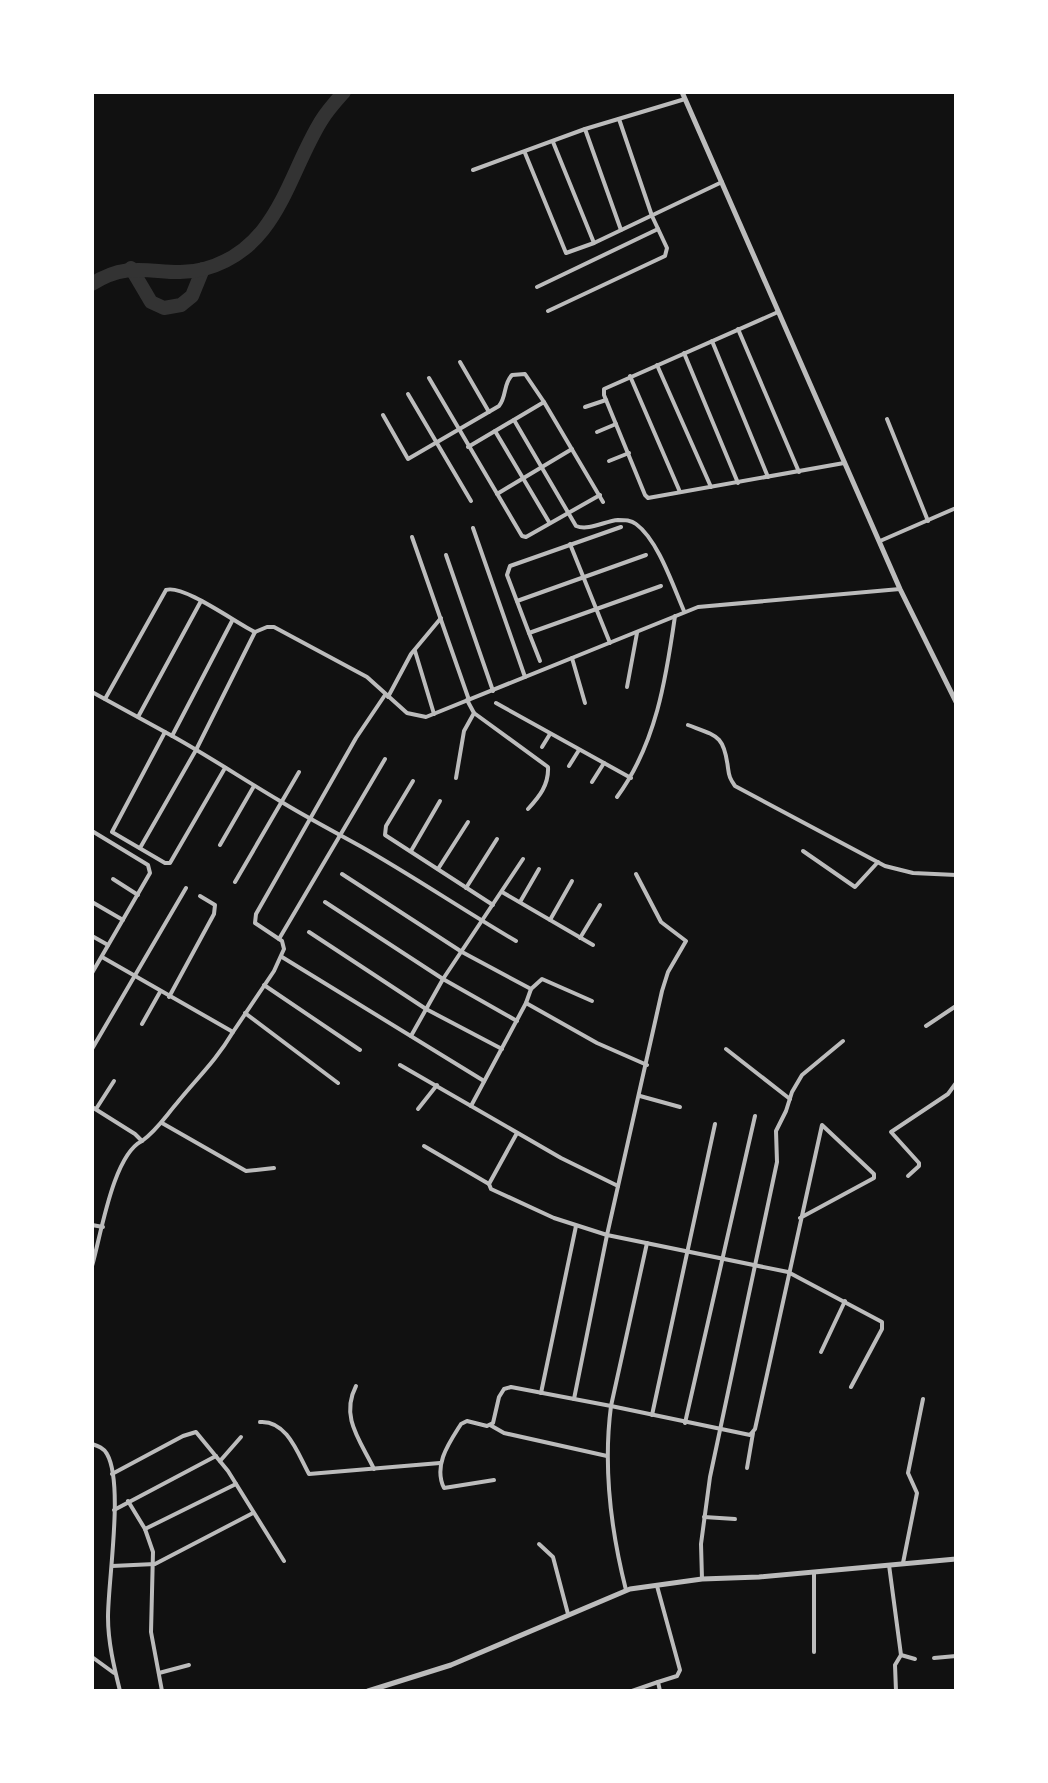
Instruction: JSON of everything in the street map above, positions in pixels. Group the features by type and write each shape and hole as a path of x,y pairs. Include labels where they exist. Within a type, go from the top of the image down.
{"street":[{"path":"682,92 900,589 956,702"},
{"path":"473,170 585,129 685,99"},
{"path":"548,311 665,256 667,248 652,216 619,119"},
{"path":"585,129 621,230"},
{"path":"553,142 594,243"},
{"path":"525,153 566,253 594,243 722,182"},
{"path":"537,287 658,229"},
{"path":"780,311 604,389 648,498 846,462"},
{"path":"738,329 799,472"},
{"path":"712,341 768,477"},
{"path":"684,353 738,483"},
{"path":"460,362 489,412"},
{"path":"657,365 711,487"},
{"path":"383,415 408,459 489,412 504,400 505,384 512,375 519,373 530,378 603,502"},
{"path":"630,376 680,492"},
{"path":"429,378 522,536 526,537 600,495"},
{"path":"408,394 471,501"},
{"path":"585,407 606,400"},
{"path":"468,447 544,402"},
{"path":"887,419 928,521"},
{"path":"514,420 576,526 582,529 612,520 636,523 651,542 684,611"},
{"path":"597,432 616,424"},
{"path":"495,431 549,523"},
{"path":"497,494 572,449"},
{"path":"609,461 629,453"},
{"path":"880,541 956,508"},
{"path":"540,661 507,575 510,566 621,527"},
{"path":"473,528 525,677"},
{"path":"412,537 474,713 548,767 541,794 528,809"},
{"path":"570,544 610,643"},
{"path":"446,555 493,691"},
{"path":"517,601 646,555"},
{"path":"529,633 661,586"},
{"path":"140,848 196,750 255,632 267,627 274,627 367,677 407,713 418,717 434,714 493,691 684,611 709,605 900,589"},
{"path":"105,699 166,590 184,591 255,632"},
{"path":"138,717 201,601"},
{"path":"617,797 631,778 645,748 658,707 675,616"},
{"path":"92,1266 109,1199 132,1147 162,1123 185,1093 211,1067 282,957 284,944 257,926 254,919 356,738 415,649 441,618"},
{"path":"172,736 232,621"},
{"path":"627,687 637,633"},
{"path":"415,649 434,714"},
{"path":"572,658 585,703"},
{"path":"92,692 196,750 516,941"},
{"path":"496,703 631,778"},
{"path":"456,778 464,731 474,713"},
{"path":"688,725 723,743 729,777 735,786 878,862 913,873 956,875"},
{"path":"165,732 113,827 115,834 170,863 225,768"},
{"path":"542,747 550,734"},
{"path":"569,766 579,750"},
{"path":"279,939 385,759"},
{"path":"592,782 604,763"},
{"path":"235,882 299,772"},
{"path":"413,781 386,826 385,835 493,905"},
{"path":"220,845 254,786"},
{"path":"411,851 440,801"},
{"path":"438,869 468,822"},
{"path":"92,831 148,865 150,873 92,972"},
{"path":"466,888 497,839"},
{"path":"803,851 855,887 878,862"},
{"path":"411,1036 443,979 523,859"},
{"path":"520,902 539,869"},
{"path":"342,874 462,952 531,989"},
{"path":"574,1399 664,982 686,941 661,922 636,874"},
{"path":"113,879 138,895"},
{"path":"550,920 572,881"},
{"path":"92,1049 186,888"},
{"path":"502,892 593,945"},
{"path":"169,997 213,920 215,905 200,896"},
{"path":"92,902 123,920"},
{"path":"325,902 443,979 517,1021"},
{"path":"580,938 600,905"},
{"path":"309,932 426,1009 502,1049"},
{"path":"92,936 108,945"},
{"path":"102,957 233,1032"},
{"path":"282,957 484,1081"},
{"path":"471,1106 531,989 542,979 592,1001"},
{"path":"264,985 360,1050"},
{"path":"142,1024 160,992"},
{"path":"526,1003 597,1043 647,1065"},
{"path":"926,1026 956,1006"},
{"path":"245,1013 338,1083"},
{"path":"702,1579 700,1556 704,1517 719,1430 777,1162 776,1131 802,1075 843,1041"},
{"path":"726,1049 790,1099"},
{"path":"400,1065 517,1133 618,1186"},
{"path":"114,1081 94,1108 142,1141"},
{"path":"908,1176 919,1164 891,1132 948,1094 956,1083"},
{"path":"418,1109 437,1085"},
{"path":"640,1096 680,1107"},
{"path":"685,1423 755,1116"},
{"path":"162,1123 246,1171 274,1168"},
{"path":"652,1415 715,1124"},
{"path":"747,1468 788,1272 800,1218 822,1125 874,1174 874,1178 800,1218"},
{"path":"489,1184 517,1133"},
{"path":"424,1146 502,1195 576,1226 721,1260 788,1272 845,1301 883,1325 851,1387"},
{"path":"92,1225 103,1227"},
{"path":"541,1393 576,1226"},
{"path":"626,1590 616,1537 607,1456 611,1406 647,1243"},
{"path":"821,1352 845,1301"},
{"path":"356,1386 350,1397 348,1412 374,1469"},
{"path":"490,1425 500,1393 511,1387 737,1435 753,1433"},
{"path":"903,1563 917,1493 908,1473 923,1399"},
{"path":"260,1422 270,1421 283,1430 309,1474 440,1463"},
{"path":"494,1480 444,1488 440,1463 461,1424 467,1421 490,1425 504,1433 607,1456"},
{"path":"112,1474 193,1431 198,1433 236,1484 284,1561"},
{"path":"114,1510 218,1458 241,1437"},
{"path":"92,1444 108,1455 112,1474 114,1510 108,1618 120,1691"},
{"path":"145,1529 236,1484"},
{"path":"128,1501 145,1529 155,1564 151,1632 162,1691"},
{"path":"112,1566 155,1564 254,1512"},
{"path":"704,1517 735,1519"},
{"path":"539,1544 553,1557 568,1614"},
{"path":"368,1691 451,1665 626,1590 702,1579 956,1559"},
{"path":"889,1565 901,1655 895,1665 896,1691"},
{"path":"814,1572 814,1652"},
{"path":"632,1691 677,1676 680,1670 657,1584"},
{"path":"901,1655 915,1659"},
{"path":"934,1658 956,1656"},
{"path":"92,1657 116,1674"},
{"path":"159,1673 189,1665"},
{"path":"658,1682 660,1691"}],"waterway":[{"path":"92,284 122,271 189,272 204,269 229,259 249,245 278,208 309,142 344,92"},
{"path":"131,268 151,302 164,308 181,305 192,296 203,269"}]}
